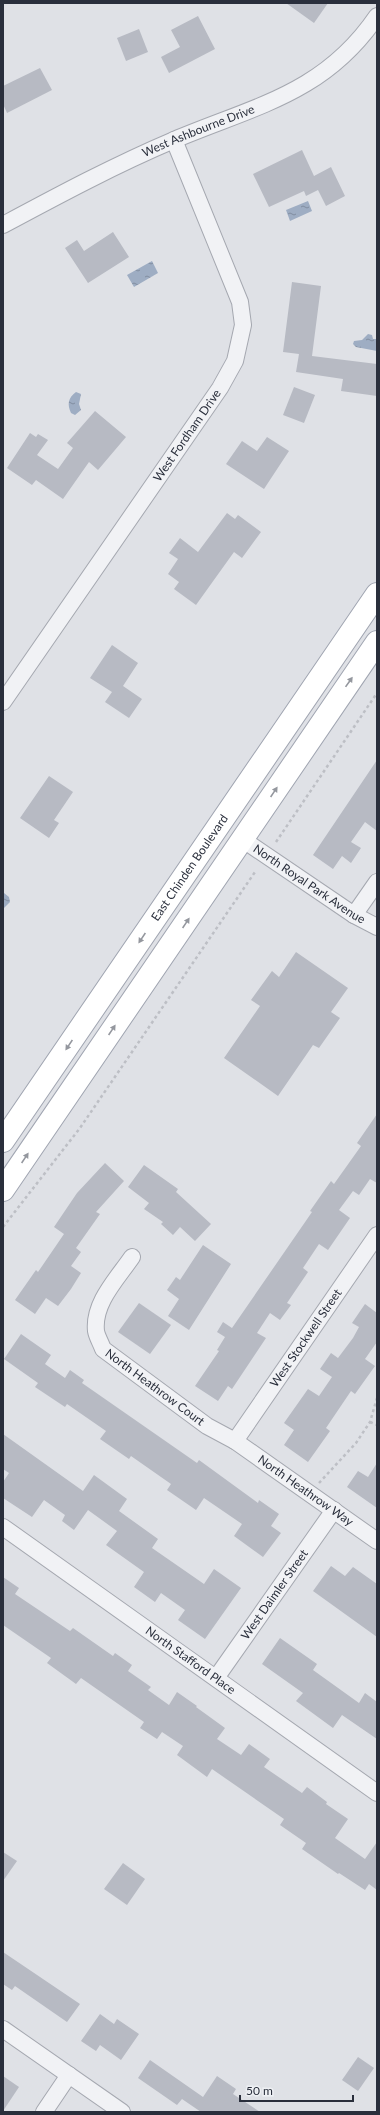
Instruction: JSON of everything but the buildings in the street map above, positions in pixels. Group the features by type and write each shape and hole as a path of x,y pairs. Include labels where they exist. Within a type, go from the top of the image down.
{"main road":[{"name":"East Chinden Boulevard","path":"3,1142 377,594"},
{"path":"242,839 250,801 370,624 377,608"},
{"path":"3,1190 377,642"}],"street":[{"name":"West Ashbourne Drive","path":"3,225 80,183 174,140 273,102 316,78 352,48 377,16"},
{"name":"West Fordham Drive","path":"3,702 220,388 235,361 243,325 240,302 174,140"},
{"name":"North Royal Park Avenue","path":"242,839 354,916 377,927"},
{"path":"354,916 377,882"},
{"name":"West Stockwell Street","path":"235,1441 377,1235"},
{"name":"North Heathrow Court","path":"132,1257 104,1298 96,1315 96,1333 103,1349 207,1426 235,1441"},
{"name":"North Heathrow Way","path":"235,1441 377,1541"},
{"name":"West Daimler Street","path":"216,1678 334,1510"},
{"name":"North Stafford Place","path":"3,1527 377,1793"},
{"path":"3,2029 122,2112"},
{"path":"44,2112 69,2075"}],"path":[{"path":"276,842 377,693"},
{"path":"3,1227 80,1128 255,872"},
{"path":"316,1486 351,1449 370,1422 377,1398"},
{"path":"370,1422 377,1425"}],"water":[{"path":"308,201 312,211 290,221 286,210"},
{"path":"152,261 158,273 134,287 127,275"},
{"path":"368,334 372,335 373,339 377,339 377,351 356,347 353,344 354,341 362,340"},
{"path":"76,392 81,394 79,404 81,410 75,415 71,413 69,404 71,397"},
{"path":"4,893 9,897 10,902 3,909"}]}
